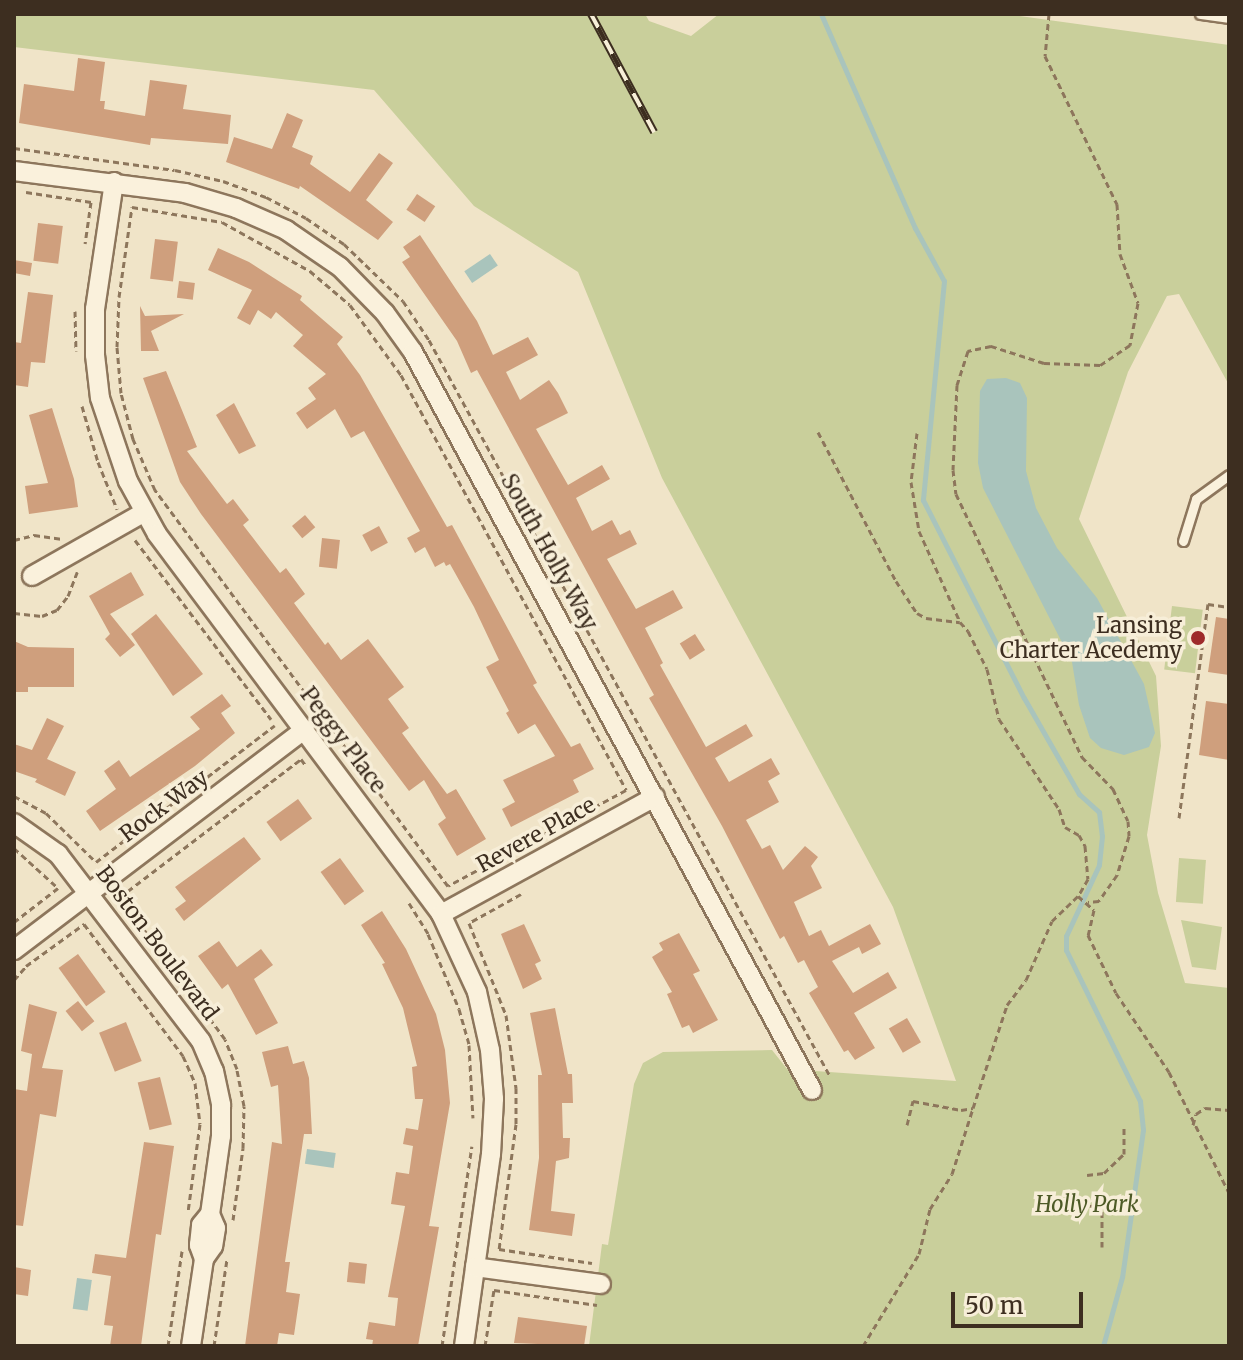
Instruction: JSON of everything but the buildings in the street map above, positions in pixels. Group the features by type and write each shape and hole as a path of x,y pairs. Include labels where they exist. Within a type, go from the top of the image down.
{"street":[{"name":"South Holly Way","path":"14,171 185,193 236,208 286,230 340,267 385,313 413,352 812,1090"},
{"name":"Peggy Place","path":"114,182 95,309 95,355 100,398 112,440 143,513 441,914 477,992 490,1050 494,1099 491,1154 464,1346"},
{"path":"32,576 143,513"},
{"name":"Rock Way","path":"14,950 305,729"},
{"name":"Revere Place","path":"441,914 655,797"},
{"name":"Boston Boulevard","path":"14,823 58,854 89,892 201,1041 214,1071 221,1105 221,1136 210,1214 201,1225 199,1245 204,1259 191,1346"},
{"path":"475,1267 601,1284"}],"lane":[{"path":"1200,14 1229,18"},
{"path":"1183,541 1196,499 1229,475"}],"path":[{"path":"1049,14 1045,56 1117,204 1120,254 1138,303 1130,345 1100,365 1044,363 991,346 968,351 957,385 953,470 956,494 1082,757 1113,789 1128,821 1129,836 1117,875 1099,901 1088,902"},
{"path":"14,191 91,202 84,247"},
{"path":"132,207 222,222 310,271 350,305 401,375 626,790 448,886 155,490 133,439 121,393 117,347 119,297 132,207"},
{"path":"76,308 76,353"},
{"path":"80,393 88,433 117,509"},
{"path":"818,432 896,581 917,613 926,618 960,622"},
{"path":"863,1346 919,1254 930,1209 952,1174 1007,1005 1026,980 1052,921 1080,897 1088,879 1085,846 1079,835 1065,827 1059,809 999,719 987,669 960,622 919,531 911,482 917,433"},
{"path":"14,540 34,535 62,539"},
{"path":"14,796 46,813 96,862 276,726 134,539 123,545"},
{"path":"14,613 42,616 57,610 68,596 77,571"},
{"path":"1179,818 1208,604 1229,607"},
{"path":"232,1224 243,1148 244,1106 237,1069 225,1039 120,897 301,759 310,771"},
{"path":"14,848 58,888 14,922"},
{"path":"403,894 428,934 459,1009 469,1045 473,1122"},
{"path":"1080,897 1094,910 1088,935 1092,944 1125,1008 1169,1072 1229,1193"},
{"path":"14,980 26,966 84,924 183,1056 195,1083 200,1124 187,1213"},
{"path":"907,1125 913,1101 961,1110 973,1108"},
{"path":"1193,1125 1196,1114 1205,1108 1229,1110"},
{"path":"1087,1175 1104,1173 1124,1154 1124,1125"},
{"path":"442,1346 473,1136"},
{"path":"1081,1201 1102,1211 1102,1247"},
{"path":"168,1346 183,1242"},
{"path":"214,1346 227,1254"},
{"path":"485,1346 494,1290 597,1305"}],"green space":[{"name":"Holly Park","path":"14,14 645,14 649,21 691,36 719,14 1006,14 1229,45 1229,385 1179,294 1167,296 1128,372 1079,519 1156,676 1161,746 1147,835 1158,893 1185,983 1229,988 1229,1346 589,1346 602,1244 608,1245 634,1084 643,1063 663,1052 772,1050 787,1069 956,1081 893,907 662,478 578,272 474,206 374,90 14,47"},
{"path":"1172,606 1203,610 1195,673 1164,670"},
{"path":"1179,858 1206,860 1203,904 1176,902"},
{"path":"1181,920 1222,927 1216,970 1192,967"}],"water":[{"path":"490,254 498,266 472,283 464,271"},
{"path":"1006,378 1020,383 1027,398 1026,471 1036,508 1057,548 1097,598 1144,684 1155,733 1149,747 1124,755 1101,748 1090,738 1079,705 1072,662 983,488 978,463 980,391 987,379"},
{"path":"307,1149 336,1153 334,1168 305,1164"},
{"path":"77,1278 92,1280 88,1311 73,1309"}],"waterway":[{"path":"821,14 915,228 944,281 923,500 1024,698 1079,794 1099,812 1102,836 1099,865 1066,936 1066,950 1140,1101 1143,1130 1122,1277 1103,1346"}],"railway":[{"path":"591,14 654,132"}],"place":[{"name":"Lansing Charter Acedemy","path":"1198,638"}]}
